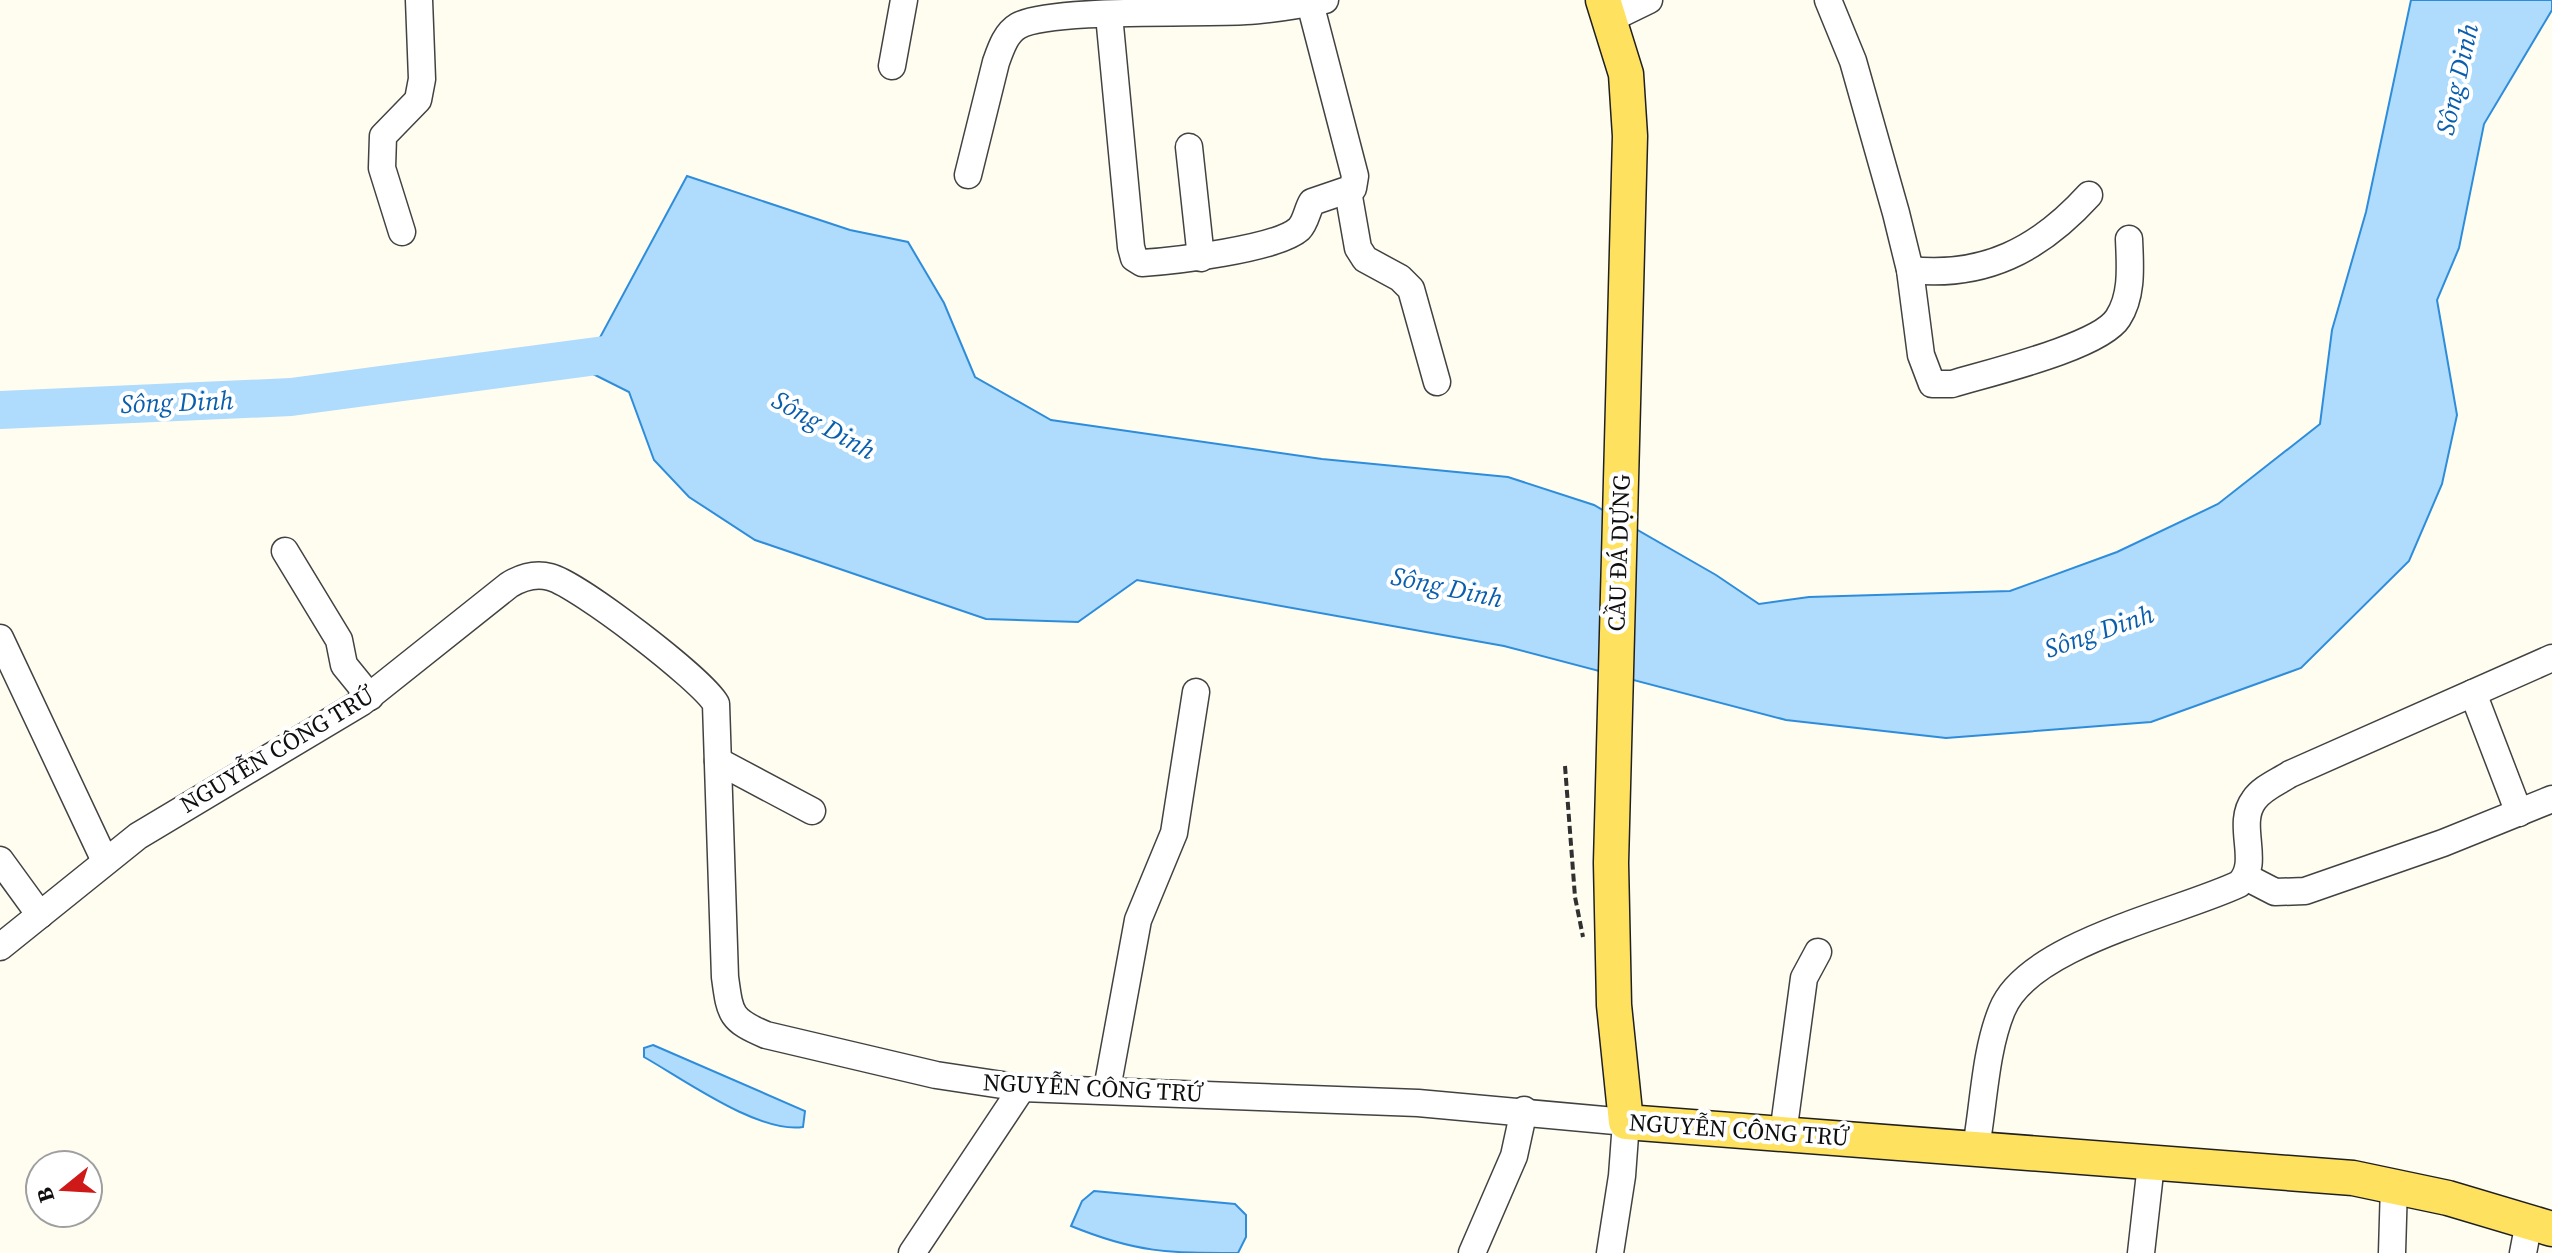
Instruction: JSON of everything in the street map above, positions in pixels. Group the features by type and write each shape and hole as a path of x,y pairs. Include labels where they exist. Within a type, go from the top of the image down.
{"main road":[{"name":"CẦU ĐÁ DỰNG","path":"1607,10 1628,98 1628,242 1605,1004 1626,1122"},
{"name":"NGUYỄN CÔNG TRỨ","path":"1626,1122 2325,1175 2394,1185 2535,1235"}],"street":[{"path":"402,232 382,168 383,136 418,100 422,79 419,0"},
{"path":"892,66 904,0"},
{"path":"1607,10 1649,0"},
{"path":"1828,0 1853,61 1910,270 1924,369 1932,384 1944,386 2084,343 2106,331 2117,321 2127,295 2129,239"},
{"path":"968,175 996,62 1010,33 1025,22 1109,15 1244,11 1318,2 1355,183 1348,191 1312,202 1304,221 1292,234 1201,258 1142,263 1133,255 1109,15"},
{"path":"1189,147 1201,258"},
{"path":"1348,191 1358,248 1365,259 1400,278 1411,289 1437,382"},
{"path":"1910,270 1953,272 2002,258 2056,229 2089,195"},
{"path":"285,551 339,640 344,665 370,697"},
{"name":"NGUYỄN CÔNG TRỨ","path":"0,947 105,861 167,816 370,697 509,585 529,576 550,577 601,607 710,693 717,713 725,977 730,1013 766,1035 936,1075 1022,1088 1107,1089 1524,1110 1626,1122"},
{"path":"0,638 105,861"},
{"path":"1976,1147 1996,1028 2002,1008 2020,982 2116,930 2223,891 2246,877 2249,866 2247,813 2264,790 2290,774 2552,658"},
{"path":"1107,1089 1138,920 1174,833 1196,692"},
{"path":"2473,693 2519,813"},
{"path":"718,761 812,811"},
{"path":"2246,877 2275,892 2305,891 2552,799"},
{"path":"0,860 40,915"},
{"path":"1783,1134 1804,978 1818,952"},
{"path":"912,1253 1022,1088"},
{"path":"1472,1253 1514,1156 1524,1110"},
{"path":"1610,1253 1622,1176 1626,1122"},
{"path":"2141,1253 2151,1164"},
{"path":"2392,1253 2394,1185"}],"path":[{"path":"1565,766 1575,897 1585,942"}],"water":[{"path":"2411,0 2552,0 2552,10 2484,124 2459,248 2437,300 2457,415 2442,484 2409,561 2301,668 2151,722 1946,738 1786,720 1504,646 1137,580 1078,622 986,619 755,540 689,497 654,460 629,392 583,369 687,176 850,230 908,242 944,303 975,377 1051,420 1322,459 1508,477 1594,505 1716,575 1759,604 1809,597 2010,591 2117,552 2218,504 2320,424 2332,330 2366,212"},
{"path":"653,1045 805,1111 803,1127 765,1122 722,1103 644,1057 644,1048"},
{"path":"1094,1191 1235,1204 1246,1215 1246,1237 1238,1253 1172,1252 1115,1242 1071,1226 1082,1201"}],"waterway":[{"name":"Sông Dinh","path":"0,410 291,397 642,350"}]}
